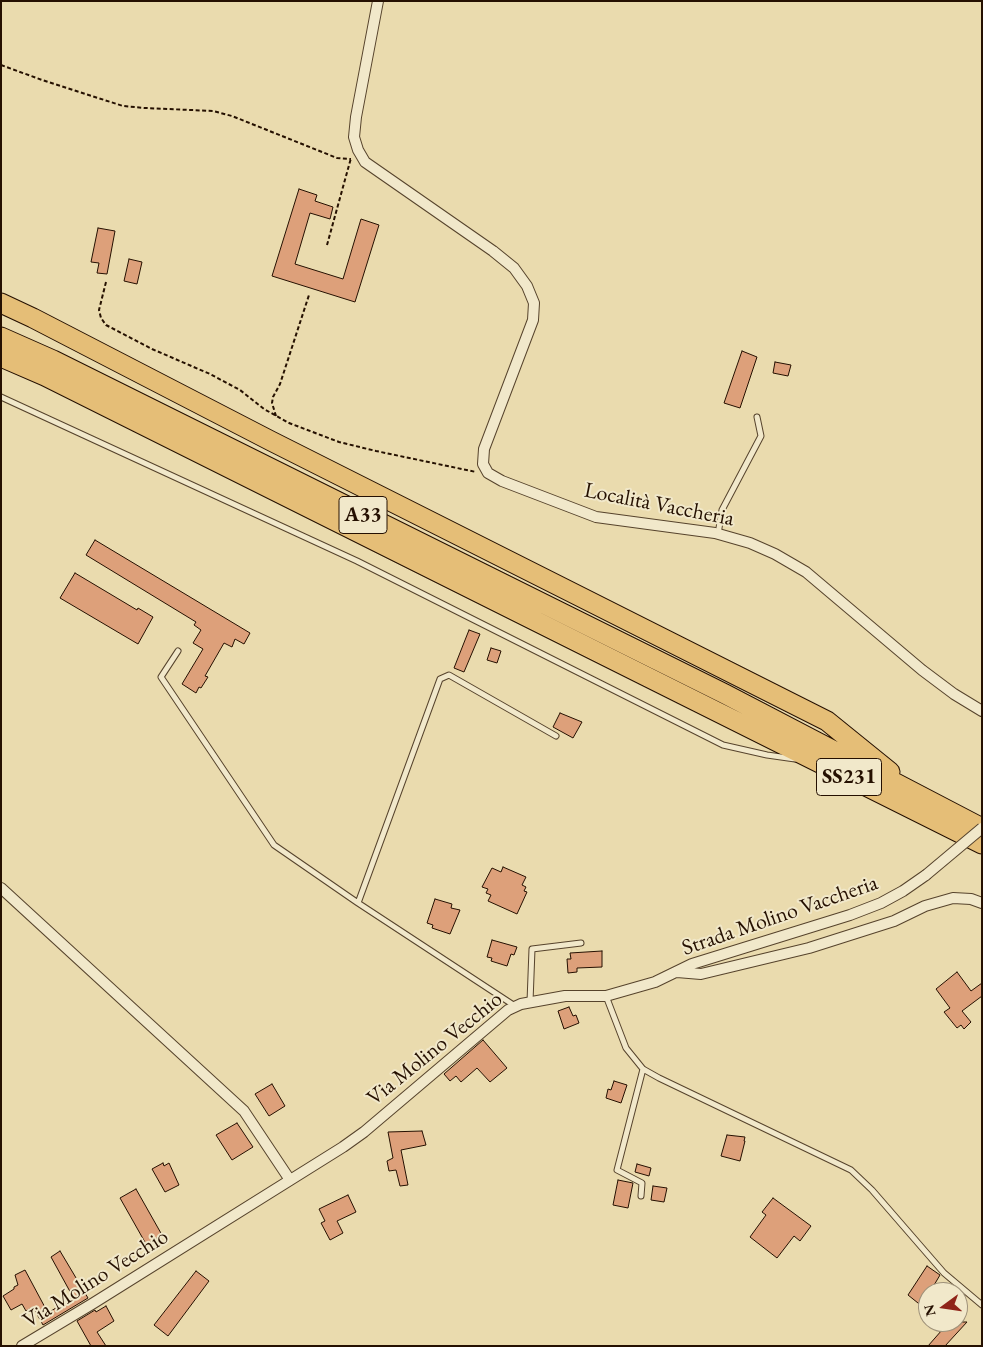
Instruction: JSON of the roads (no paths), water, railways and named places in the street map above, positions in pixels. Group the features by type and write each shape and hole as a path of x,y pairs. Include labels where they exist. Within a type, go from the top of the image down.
{"highway":[{"path":"1,303 828,721 888,771 951,813"},
{"name":"A33","path":"1,337 70,368 721,702"},
{"name":"A33","path":"1,357 721,702"},
{"name":"SS231","path":"721,702 982,828"},
{"name":"SS231","path":"721,702 820,762 982,844"}],"street":[{"name":"Località Vaccheria","path":"378,1 356,117 354,137 358,150 365,162 493,251 514,268 527,286 534,303 533,320 484,448 483,464 488,473 502,481 596,516 718,534 775,554 806,572 922,670 954,694 982,711"},
{"name":"Strada Molino Vaccheria","path":"676,972 692,964 850,915 881,903 926,875 982,828"},
{"path":"1,888 244,1111 290,1180"},
{"name":"Strada Molino Vaccheria","path":"676,972 701,974 809,948 894,921 925,906 952,898 971,899 982,903"},
{"name":"Via Molino Vecchio","path":"22,1346 344,1147 508,1010 530,1002 565,996 606,996 655,982 676,972"}],"lane":[{"path":"1,397 357,561 723,746 767,755 820,762"},
{"path":"718,534 722,510 761,436 758,417"},
{"path":"178,651 161,677 274,845 515,1006"},
{"path":"358,902 440,679 449,675 556,736"},
{"path":"530,1002 532,949 581,943"},
{"path":"606,996 626,1048 643,1069 851,1170 872,1190 944,1273 982,1305"},
{"path":"641,1196 642,1183 617,1170 643,1069"}]}
